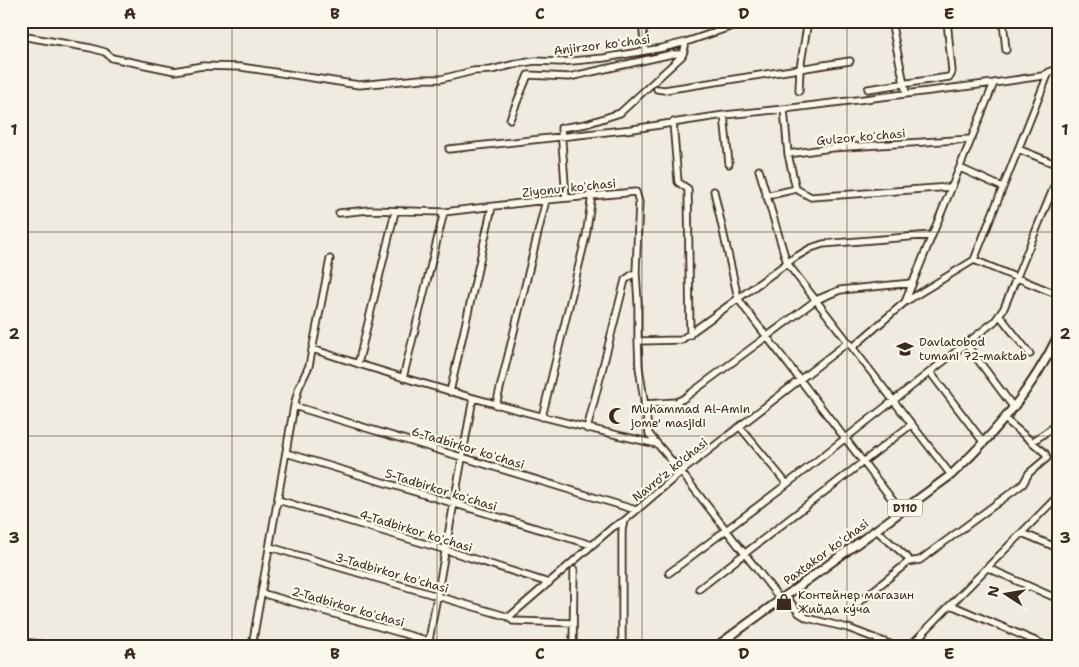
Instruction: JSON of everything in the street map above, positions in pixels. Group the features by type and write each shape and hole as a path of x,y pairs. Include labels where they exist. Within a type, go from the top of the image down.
{"main road":[{"name":"Paxtakor koʻchasi","path":"717,646 950,475 984,443 1014,408 1042,366 1058,336"},
{"path":"21,643 51,646"}],"street":[{"path":"642,21 645,50"},
{"name":"Anjirzor koʻchasi","path":"21,36 91,48 105,52 112,58 175,71 202,66 241,67 359,85 441,79 473,71 491,70 535,61 580,61 686,42 736,25 758,21"},
{"path":"799,91 800,68 808,21"},
{"path":"891,21 906,92"},
{"path":"868,88 951,76 947,21"},
{"path":"1002,21 1006,50"},
{"path":"566,198 561,128 586,124 620,113 649,88 683,54 686,42"},
{"path":"510,119 528,75 569,77 672,54 683,54"},
{"path":"657,89 664,90 850,61"},
{"path":"449,149 561,137 906,92 994,83 1042,76 1058,68"},
{"path":"853,347 905,302 974,260 1049,72"},
{"path":"905,302 994,83"},
{"path":"784,108 788,154 796,189"},
{"path":"724,115 729,164"},
{"path":"672,122 678,182 688,189 690,335"},
{"name":"Gulzor koʻchasi","path":"788,154 831,148 971,139"},
{"path":"1018,149 1058,165"},
{"path":"960,168 1002,187"},
{"path":"759,170 787,263 950,475"},
{"path":"669,573 894,401 1000,316 1058,177"},
{"path":"766,196 796,189 811,197 951,187"},
{"path":"714,191 738,298 765,337 901,511"},
{"name":"Ziyonur koʻchasi","path":"340,213 368,210 444,212 592,195 636,192 639,202 636,272 639,368 649,434 681,472 744,554 782,597 799,613 807,618 848,628 895,646"},
{"path":"542,417 586,236 592,195"},
{"path":"496,405 546,200"},
{"path":"450,392 492,207"},
{"path":"358,364 395,212"},
{"path":"403,378 444,212"},
{"path":"638,341 681,340 801,253 823,244 932,235"},
{"path":"252,646 294,406 298,387 309,366 330,259"},
{"path":"974,260 1056,294 1058,291"},
{"path":"587,429 625,280 636,272"},
{"path":"644,404 676,402 683,399 816,300 840,290 912,283"},
{"path":"1000,316 1030,354"},
{"name":"Navro'z ko'chasi","path":"509,617 613,527 624,521 681,472 847,343"},
{"path":"966,344 1014,408"},
{"path":"312,349 496,405 587,429 657,444"},
{"path":"930,372 984,443"},
{"path":"429,643 473,398"},
{"name":"6-Tadbirkor koʻchasi","path":"294,406 636,510"},
{"path":"857,604 908,562 920,560 1024,484 1029,473 1047,458 1045,453 1004,419"},
{"path":"700,589 912,424"},
{"path":"1032,442 1058,424"},
{"path":"740,427 786,484"},
{"name":"5-Tadbirkor koʻchasi","path":"286,453 592,545"},
{"path":"910,646 1057,496"},
{"name":"4-Tadbirkor koʻchasi","path":"278,500 549,583"},
{"path":"622,646 622,530 624,521"},
{"path":"876,530 908,558 908,562"},
{"path":"1022,533 1058,548"},
{"name":"3-Tadbirkor koʻchasi","path":"270,547 509,617 513,621 573,623"},
{"path":"988,568 1058,599"},
{"path":"573,646 574,570"},
{"name":"2-Tadbirkor koʻchasi","path":"261,593 429,643"},
{"path":"951,605 1047,646"},
{"path":"919,638 934,646"}],"place":[{"name":"Davlatobod tumani 72-maktab","path":"905,349"},
{"name":"Muhammad Al-Amin jome' masjidi","path":"617,416"},
{"name":"Контейнер магазин Жийда ку́ча","path":"784,602"}]}
